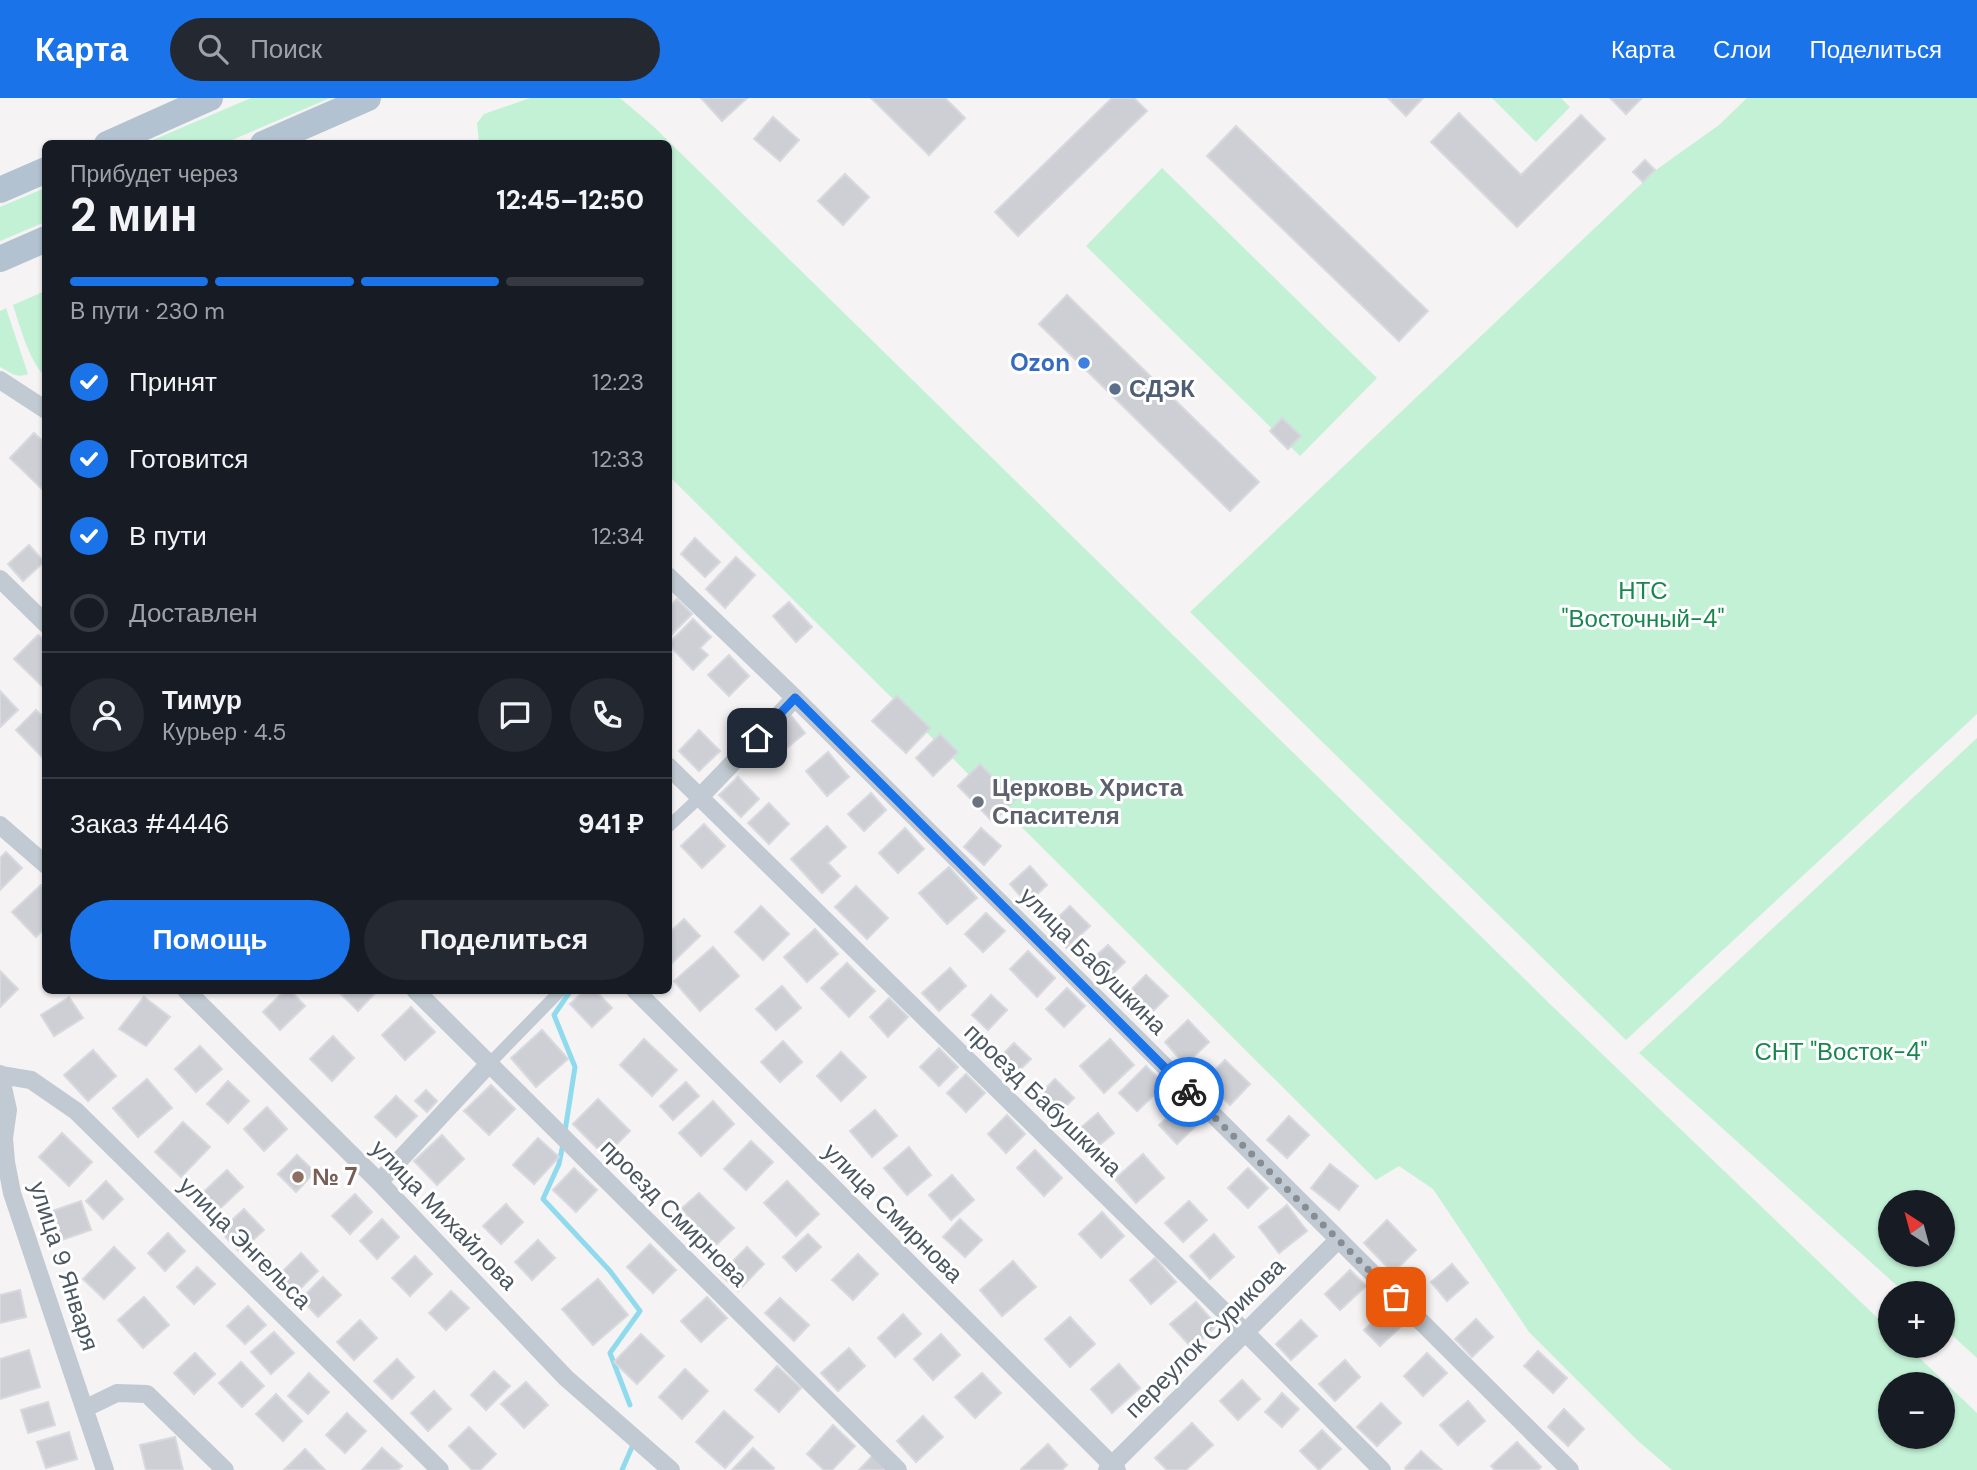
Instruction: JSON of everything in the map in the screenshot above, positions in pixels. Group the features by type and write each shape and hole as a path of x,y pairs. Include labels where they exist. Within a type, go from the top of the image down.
{"main road":[{"path":"116,140 211,98"},
{"path":"272,140 368,98"},
{"path":"0,190 42,172"},
{"path":"0,259 42,241"}],"street":[{"path":"0,380 42,407"},
{"path":"0,579 42,620"},
{"name":"улица Бабушкина","path":"672,580 795,698 1570,1470"},
{"path":"672,823 795,698"},
{"name":"проезд Бабушкина","path":"672,770 1382,1470"},
{"path":"0,825 42,862"},
{"name":"улица Михайлова","path":"190,994 379,1182 566,1378 671,1470"},
{"name":"проезд Смирнова","path":"419,994 898,1470"},
{"path":"379,1182 557,994"},
{"name":"улица Смирнова","path":"639,994 1112,1468"},
{"name":"улица 9 Января","path":"1,1075 8,1110 4,1138 12,1193 106,1470"},
{"name":"улица Энгельса","path":"1,1075 31,1080 76,1111 440,1470"},
{"name":"переулок Сурикова","path":"1112,1468 1338,1240"},
{"path":"86,1408 117,1393 147,1394 225,1470"}],"green space":[{"path":"251,98 330,98 232,140 153,140"},
{"path":"530,98 620,98 667,140 479,140 477,123 484,114"},
{"path":"1492,98 1561,98 1570,107 1536,142"},
{"name":"НТС \"Восточный-4\"","path":"1747,98 1977,98 1977,714 1626,1040 1190,612 1656,170 1719,125"},
{"path":"672,145 1552,1006 1878,1318 1878,1358 1920,1358 1934,1372 1878,1372 1878,1449 1955,1449 1955,1392 1977,1413 1977,1470 1672,1470 1637,1440 1529,1332 1433,1189 1399,1166 1376,1180 672,479"},
{"path":"1162,168 1377,378 1300,456 1086,246"},
{"path":"42,189 42,223 0,241 0,207"},
{"path":"42,292 42,373 30,352 13,305"},
{"path":"6,308 28,374 20,376 0,367 0,311"},
{"name":"СНТ \"Восток-4\"","path":"1977,738 1977,1358 1955,1338 1955,1281 1892,1281 1639,1053"}],"building":[{"path":"701,98 747,98 722,121"},
{"path":"871,98 945,98 965,118 929,155"},
{"path":"1112,98 1134,98 1147,111 1018,236 995,212"},
{"path":"1388,98 1423,98 1406,116"},
{"path":"1610,98 1642,98 1626,114"},
{"path":"1459,113 1521,175 1581,115 1605,139 1517,227 1431,142"},
{"path":"773,117 799,140 780,161 754,139"},
{"path":"1236,126 1428,311 1399,341 1207,156"},
{"path":"1645,160 1655,170 1643,182 1633,172"},
{"path":"845,174 869,197 843,225 818,201"},
{"path":"1067,295 1259,482 1230,511 1039,324"},
{"path":"1282,418 1301,436 1288,449 1270,431"},
{"path":"34,433 42,440 42,489 10,458"},
{"path":"695,538 720,562 705,577 681,554"},
{"path":"29,545 42,560 42,564 23,581 8,564"},
{"path":"736,557 755,575 725,608 706,589"},
{"path":"677,599 692,614 672,634 672,604"},
{"path":"789,602 812,627 796,642 773,616"},
{"path":"693,619 711,637 700,648 708,655 693,670 672,648 672,640"},
{"path":"38,635 42,638 42,686 14,659"},
{"path":"729,655 749,676 729,696 708,675"},
{"path":"0,691 18,710 0,727"},
{"path":"897,696 930,728 906,753 872,721"},
{"path":"36,710 42,716 42,757 16,730"},
{"path":"790,714 805,733 783,751 767,732"},
{"path":"699,730 720,751 699,771 679,751"},
{"path":"940,734 958,752 933,776 916,758"},
{"path":"828,752 849,777 827,796 806,771"},
{"path":"980,764 1015,800 993,822 958,786"},
{"path":"738,777 759,799 741,817 719,795"},
{"path":"871,793 886,810 864,831 848,814"},
{"path":"769,803 789,824 769,844 748,823"},
{"path":"704,824 725,846 702,868 681,846"},
{"path":"827,826 846,847 828,863 840,876 822,893 791,859"},
{"path":"905,828 924,849 898,873 879,853"},
{"path":"981,828 1001,846 984,865 964,847"},
{"path":"6,852 22,868 0,890 0,858"},
{"path":"1030,866 1047,885 1027,904 1010,884"},
{"path":"949,867 977,898 947,924 919,893"},
{"path":"42,886 42,931 36,937 12,912"},
{"path":"856,886 888,918 867,939 835,907"},
{"path":"761,906 789,934 763,960 735,932"},
{"path":"1070,906 1090,926 1067,948 1047,928"},
{"path":"986,913 1005,931 983,952 965,934"},
{"path":"684,919 700,936 672,963 672,930"},
{"path":"815,929 838,954 807,982 784,957"},
{"path":"1108,945 1125,962 1104,982 1087,964"},
{"path":"713,947 739,976 700,1011 674,981"},
{"path":"1028,951 1055,978 1037,997 1010,969"},
{"path":"847,963 875,991 849,1017 821,988"},
{"path":"950,968 966,986 939,1011 922,993"},
{"path":"0,971 18,989 0,1007"},
{"path":"1146,975 1168,996 1144,1020 1122,999"},
{"path":"782,986 801,1008 776,1030 756,1009"},
{"path":"1067,988 1085,1006 1064,1027 1046,1009"},
{"path":"281,994 294,994 305,1006 280,1030 263,1012"},
{"path":"341,994 374,994 358,1011"},
{"path":"581,994 599,994 612,1008 592,1027 570,1004"},
{"path":"991,995 1007,1010 988,1030 972,1015"},
{"path":"69,997 83,1018 54,1036 41,1015"},
{"path":"144,997 170,1017 146,1046 119,1029"},
{"path":"889,998 908,1017 888,1037 870,1017"},
{"path":"411,1007 435,1032 405,1060 382,1035"},
{"path":"1188,1020 1209,1042 1185,1065 1165,1042"},
{"path":"542,1030 568,1059 536,1087 511,1058"},
{"path":"333,1036 354,1058 332,1081 310,1059"},
{"path":"644,1039 677,1070 652,1096 620,1065"},
{"path":"1110,1039 1134,1065 1104,1093 1080,1066"},
{"path":"783,1041 802,1062 780,1082 761,1062"},
{"path":"1014,1043 1031,1059 1011,1078 995,1062"},
{"path":"200,1046 222,1069 196,1092 175,1069"},
{"path":"939,1048 958,1067 939,1086 920,1067"},
{"path":"93,1050 116,1076 88,1101 64,1075"},
{"path":"841,1052 866,1077 841,1101 817,1076"},
{"path":"1225,1060 1250,1084 1230,1105 1205,1080"},
{"path":"1146,1066 1165,1085 1137,1111 1119,1093"},
{"path":"966,1074 985,1093 966,1112 947,1093"},
{"path":"147,1079 172,1108 138,1137 113,1108"},
{"path":"1055,1079 1074,1098 1055,1117 1036,1098"},
{"path":"228,1081 249,1101 228,1123 207,1104"},
{"path":"686,1082 699,1096 673,1120 660,1106"},
{"path":"491,1085 515,1109 489,1135 464,1111"},
{"path":"426,1090 437,1101 427,1112 415,1101"},
{"path":"396,1096 417,1116 396,1137 375,1117"},
{"path":"598,1099 630,1131 605,1156 573,1124"},
{"path":"713,1101 734,1124 701,1156 679,1133"},
{"path":"1184,1102 1201,1121 1177,1144 1159,1125"},
{"path":"267,1107 287,1129 264,1151 244,1129"},
{"path":"875,1110 897,1136 872,1157 850,1131"},
{"path":"1098,1113 1114,1133 1087,1155 1071,1136"},
{"path":"1007,1115 1025,1134 1006,1153 988,1134"},
{"path":"1289,1116 1309,1135 1287,1158 1267,1140"},
{"path":"183,1122 210,1147 181,1177 155,1152"},
{"path":"62,1133 92,1162 69,1186 39,1157"},
{"path":"442,1135 464,1159 437,1185 414,1161"},
{"path":"538,1138 559,1157 534,1184 513,1165"},
{"path":"751,1141 773,1162 746,1190 724,1169"},
{"path":"909,1147 931,1175 907,1195 884,1168"},
{"path":"1035,1150 1062,1178 1044,1196 1017,1168"},
{"path":"1143,1154 1164,1178 1136,1203 1115,1179"},
{"path":"297,1155 315,1172 296,1192 278,1174"},
{"path":"1330,1164 1358,1186 1339,1210 1311,1188"},
{"path":"574,1168 597,1190 576,1212 553,1190"},
{"path":"1248,1168 1268,1188 1248,1208 1228,1188"},
{"path":"227,1170 243,1187 213,1215 197,1198"},
{"path":"952,1175 974,1200 951,1220 929,1195"},
{"path":"106,1181 123,1199 103,1219 86,1201"},
{"path":"787,1181 819,1214 796,1236 764,1203"},
{"path":"699,1193 734,1228 716,1245 681,1209"},
{"path":"355,1194 372,1212 350,1234 332,1216"},
{"path":"81,1201 91,1230 59,1241 49,1212"},
{"path":"1189,1201 1207,1220 1183,1242 1165,1223"},
{"path":"506,1204 523,1222 501,1244 483,1226"},
{"path":"1287,1205 1307,1231 1279,1253 1259,1227"},
{"path":"244,1209 264,1230 240,1252 220,1231"},
{"path":"1102,1212 1124,1236 1101,1258 1079,1234"},
{"path":"382,1219 399,1237 377,1259 360,1241"},
{"path":"960,1219 982,1240 965,1257 943,1237"},
{"path":"1387,1220 1416,1250 1393,1273 1364,1243"},
{"path":"168,1233 185,1251 165,1271 148,1253"},
{"path":"808,1234 821,1247 796,1271 783,1257"},
{"path":"1214,1234 1234,1257 1210,1279 1190,1256"},
{"path":"538,1240 555,1258 532,1280 515,1262"},
{"path":"650,1244 676,1270 653,1293 627,1267"},
{"path":"114,1247 135,1268 104,1299 83,1279"},
{"path":"747,1247 764,1264 738,1291 720,1274"},
{"path":"301,1253 318,1271 296,1293 279,1275"},
{"path":"858,1254 878,1274 853,1300 832,1280"},
{"path":"415,1256 432,1274 410,1296 392,1278"},
{"path":"1155,1258 1176,1282 1151,1304 1130,1280"},
{"path":"1013,1261 1036,1287 1002,1316 980,1290"},
{"path":"1452,1264 1468,1283 1447,1301 1431,1282"},
{"path":"197,1267 215,1284 194,1304 177,1287"},
{"path":"1350,1270 1366,1286 1340,1310 1325,1294"},
{"path":"323,1277 341,1295 318,1317 301,1299"},
{"path":"598,1279 628,1315 593,1345 562,1309"},
{"path":"20,1290 26,1317 0,1323 0,1295"},
{"path":"451,1291 469,1308 446,1330 429,1313"},
{"path":"144,1297 169,1325 143,1348 118,1320"},
{"path":"707,1297 727,1318 701,1342 681,1321"},
{"path":"780,1298 809,1325 794,1341 765,1313"},
{"path":"1196,1302 1217,1326 1192,1348 1170,1324"},
{"path":"248,1306 266,1325 245,1344 227,1326"},
{"path":"1390,1306 1405,1323 1380,1346 1364,1330"},
{"path":"903,1314 921,1334 895,1357 878,1338"},
{"path":"1070,1317 1095,1344 1070,1367 1045,1339"},
{"path":"1476,1319 1493,1337 1472,1357 1455,1339"},
{"path":"360,1320 377,1338 354,1360 337,1342"},
{"path":"1301,1320 1317,1336 1291,1360 1276,1344"},
{"path":"274,1332 294,1353 271,1374 251,1352"},
{"path":"641,1334 664,1356 637,1384 614,1362"},
{"path":"941,1334 960,1355 933,1380 914,1359"},
{"path":"849,1348 865,1366 838,1391 821,1373"},
{"path":"29,1350 40,1387 0,1399 0,1359"},
{"path":"1538,1351 1567,1378 1553,1393 1524,1366"},
{"path":"195,1353 215,1374 194,1394 174,1373"},
{"path":"1427,1353 1447,1373 1423,1396 1404,1376"},
{"path":"397,1359 414,1377 392,1399 374,1381"},
{"path":"1345,1360 1360,1377 1335,1401 1319,1384"},
{"path":"241,1362 264,1386 242,1407 219,1383"},
{"path":"1119,1364 1140,1388 1112,1413 1091,1389"},
{"path":"777,1366 801,1388 779,1412 755,1390"},
{"path":"685,1369 708,1391 682,1419 659,1397"},
{"path":"494,1371 510,1386 486,1410 471,1395"},
{"path":"309,1373 329,1392 308,1414 288,1396"},
{"path":"982,1373 1001,1393 975,1418 955,1397"},
{"path":"1242,1380 1260,1399 1238,1420 1220,1401"},
{"path":"526,1382 548,1405 524,1428 501,1404"},
{"path":"434,1391 451,1409 428,1431 411,1413"},
{"path":"1282,1393 1299,1409 1282,1427 1265,1412"},
{"path":"276,1394 302,1421 283,1441 256,1414"},
{"path":"1468,1401 1485,1421 1458,1445 1440,1425"},
{"path":"48,1402 55,1425 28,1433 21,1410"},
{"path":"1381,1403 1401,1423 1377,1446 1357,1427"},
{"path":"1564,1409 1584,1429 1568,1446 1548,1427"},
{"path":"724,1411 753,1437 725,1468 696,1442"},
{"path":"347,1413 366,1431 345,1453 326,1435"},
{"path":"923,1416 943,1437 916,1462 897,1441"},
{"path":"1192,1423 1213,1445 1186,1470 1167,1470 1155,1458"},
{"path":"833,1425 855,1446 832,1470 824,1470 807,1454"},
{"path":"469,1427 496,1454 480,1470 472,1470 449,1446"},
{"path":"1322,1430 1341,1449 1319,1470 1300,1451"},
{"path":"69,1432 77,1459 46,1468 37,1442"},
{"path":"175,1437 183,1470 146,1470 140,1445"},
{"path":"1517,1442 1541,1467 1538,1470 1495,1470 1491,1466"},
{"path":"1048,1444 1067,1465 1062,1470 1021,1469"},
{"path":"382,1448 402,1466 398,1470 362,1470"},
{"path":"753,1448 774,1468 732,1470"},
{"path":"305,1449 325,1470 284,1470"},
{"path":"1421,1451 1442,1470 1407,1470 1405,1468"},
{"path":"873,1455 890,1470 859,1470"}],"waterway":[{"path":"565,1131 575,1067 554,1015 568,994"},
{"path":"563,1144 559,1164 543,1199 610,1271 640,1311 610,1353 630,1405"},
{"path":"622,1470 632,1447"}],"way so far":[{"path":"1189,1092 1396,1297"}],"place":[{"name":"Ozon","path":"1084,363"},
{"name":"СДЭК","path":"1115,389"},
{"name":"Церковь Христа Спасителя","path":"978,802"},
{"name":"№ 7","path":"298,1177"}],"route":[{"path":"757,738 795,698 1189,1092"}]}
